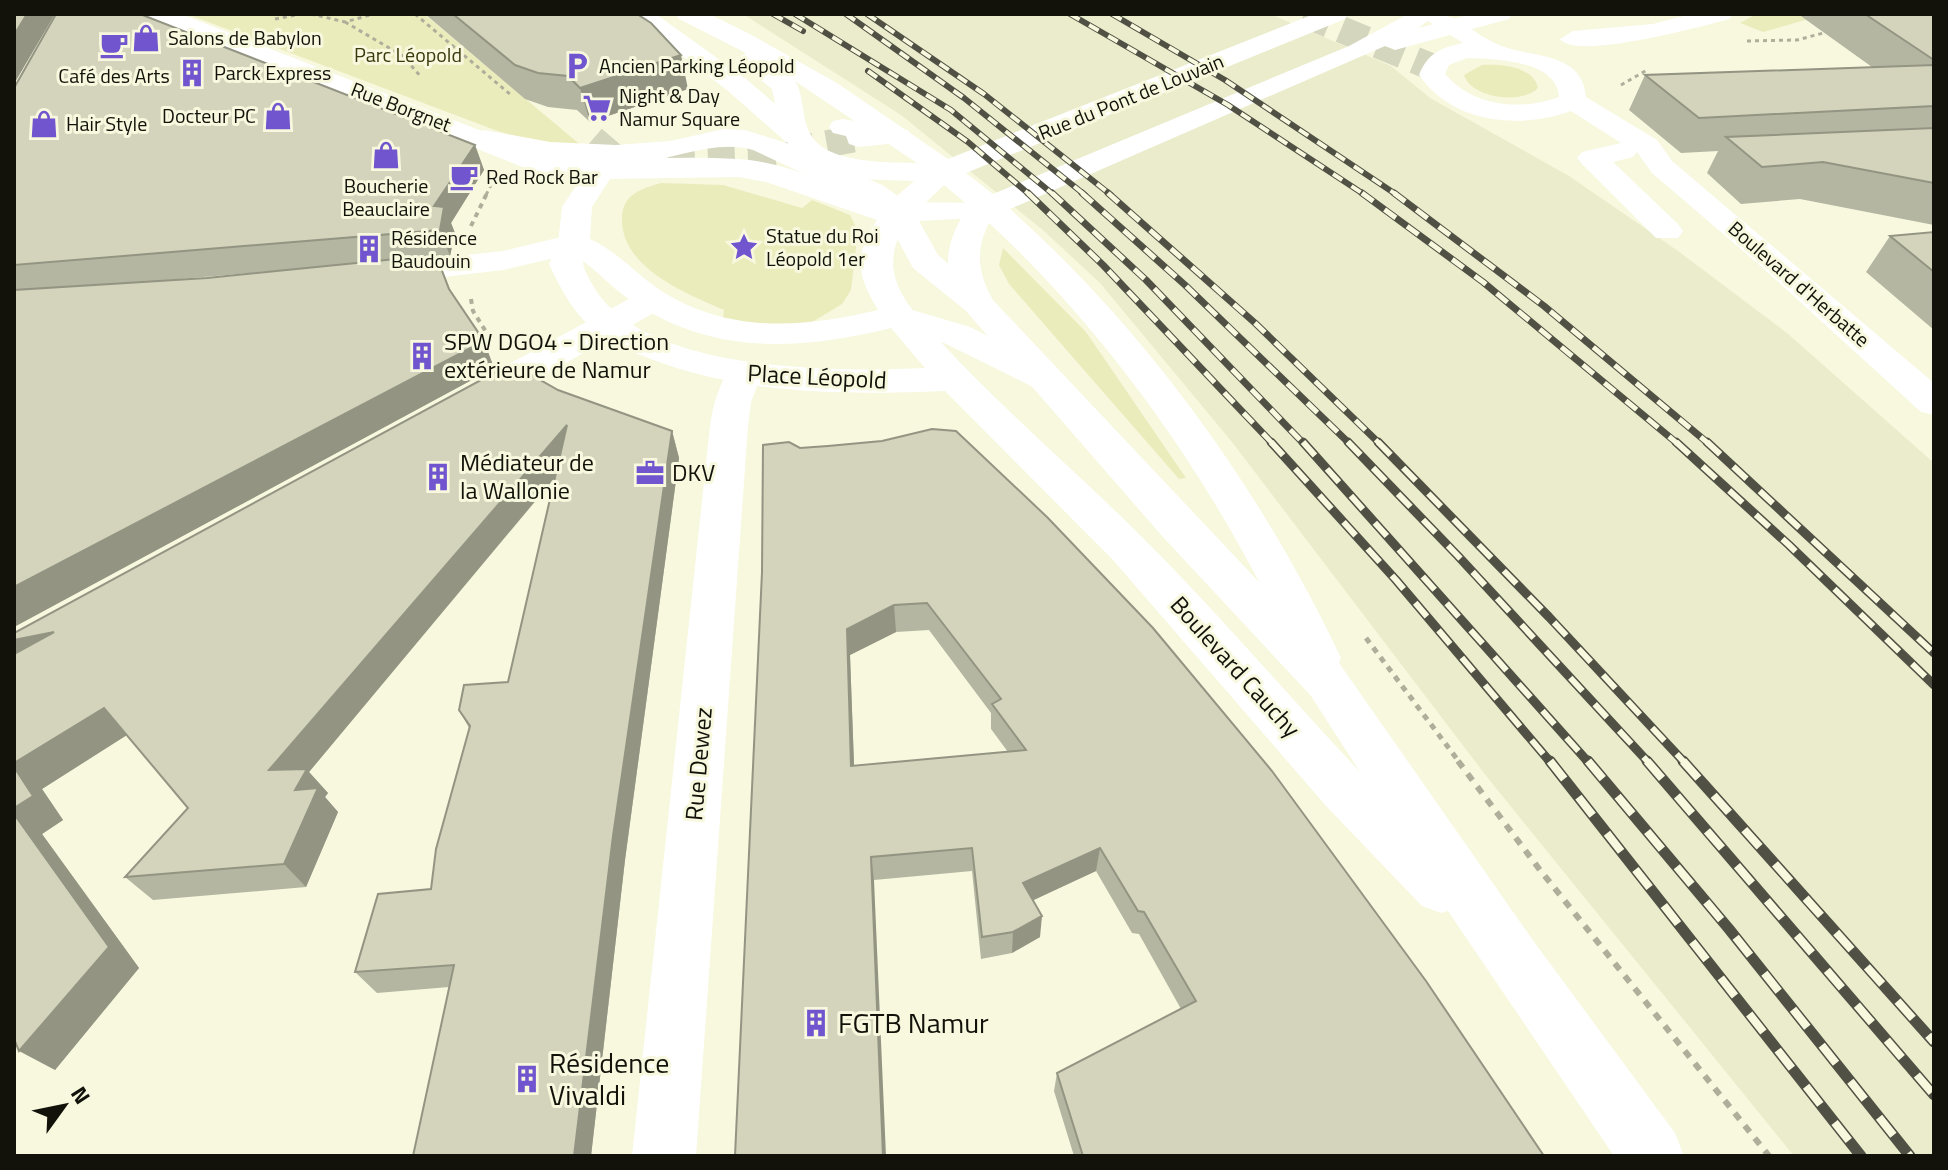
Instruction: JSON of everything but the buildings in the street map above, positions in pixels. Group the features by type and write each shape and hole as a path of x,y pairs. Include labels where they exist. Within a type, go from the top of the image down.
{"main road":[{"name":"Rue Borgnet","path":"159,14 484,139 540,164 609,161"},
{"path":"640,14 737,85 810,152 841,166 877,172 940,173"},
{"path":"679,14 691,25 774,75 785,86 796,136"},
{"path":"688,14 714,24 834,92 898,136 1035,248 1097,313 1239,507 1291,595 1328,682"},
{"path":"1358,51 1428,14 1457,27 1489,50 1547,65 1569,79 1574,87 1573,101 1541,112 1517,113"},
{"path":"1358,51 1500,14"},
{"path":"1547,65 1586,24 1611,14"},
{"path":"1573,39 1653,31 1721,14"},
{"name":"Rue du Pont de Louvain","path":"940,173 1327,16"},
{"name":"Boulevard d'Herbatte","path":"1489,50 1464,50 1438,60 1432,75 1449,93 1468,103 1553,121 1662,167"},
{"name":"Rue du Pont de Louvain","path":"982,210 1358,51"},
{"path":"701,166 735,137 747,97"},
{"name":"Boulevard d'Herbatte","path":"1573,101 1647,146 1662,167 1934,403"},
{"path":"851,133 898,136"},
{"path":"609,161 735,137 780,151 865,187 898,212 925,261 978,304 1054,389"},
{"path":"1623,151 1592,158 1667,231"},
{"path":"609,161 773,174 876,211 982,210"},
{"name":"Place Léopold","path":"609,161 577,207 574,244 565,264 585,301 623,333 690,362 744,374 850,381 954,379"},
{"path":"1662,167 1705,161"},
{"path":"940,173 898,212 879,242 876,265 880,284 899,316 954,379"},
{"path":"978,304 963,278 960,261 969,229 982,210"},
{"path":"355,277 451,269 538,255 574,244"},
{"name":"Place Léopold","path":"574,244 595,252 652,300 715,328 774,339 824,335 899,316"},
{"path":"441,417 623,333 652,300"},
{"path":"899,316 957,335 1054,389"},
{"name":"Rue Dewez","path":"664,1156 729,426 732,402 744,374"},
{"name":"Boulevard Cauchy","path":"954,379 1076,497 1163,587 1345,791 1512,959"},
{"name":"Boulevard Cauchy","path":"1054,389 1178,526 1328,682 1512,959 1652,1156"}],"path":[{"path":"270,20 301,14"},
{"path":"311,14 345,22 403,56 419,74 442,123"},
{"path":"345,22 374,14"},
{"path":"415,14 511,95"},
{"path":"1360,630 1540,870 1769,1156"}],"shaded area":[{"path":"743,14 1270,14 1391,66 1430,98 1569,176 1678,251 1787,333 1934,463 1934,1156 1794,1156 1487,777 1232,442 1100,283 1044,231 901,115"}],"green space":[{"name":"Parc Léopold","path":"187,14 424,14 583,147 529,141 495,130"},
{"path":"1756,14 1826,14 1763,32 1740,23"},
{"path":"1482,65 1507,66 1523,71 1530,75 1538,88 1520,96 1486,94 1468,83 1464,75"},
{"path":"661,183 723,185 802,208 812,200 850,215 858,231 851,290 842,304 814,321 789,328 723,319 724,310 676,288 645,266 625,239 622,222 624,206 638,191"},
{"path":"1003,248 1086,332 1186,478 1179,479 1009,284 999,265"}],"tunnel":[{"path":"1304,14 1434,68"},
{"path":"668,161 749,158 859,138"},
{"path":"593,139 621,163"}],"railway":[{"path":"773,14 803,31"},
{"path":"795,14 951,110 1054,195"},
{"path":"846,14 964,98 1085,195"},
{"path":"867,14 984,94 1111,195"},
{"path":"1070,14 1228,105 1362,193"},
{"path":"1112,14 1225,80 1397,195"},
{"path":"868,71 968,142 1030,195"},
{"path":"1028,193 1103,265 1273,444"},
{"path":"1052,193 1146,280 1304,444"},
{"path":"1082,193 1185,285 1349,443"},
{"path":"1108,193 1255,323 1379,443"},
{"path":"1362,193 1483,282 1678,444"},
{"path":"1394,193 1544,306 1709,444"},
{"path":"1271,442 1396,580 1551,763"},
{"path":"1303,442 1589,763"},
{"path":"1676,442 1789,545 1934,685"},
{"path":"1707,442 1934,653"},
{"path":"1349,443 1649,763"},
{"path":"1379,443 1549,617 1685,763"},
{"path":"1550,761 1861,1156"},
{"path":"1588,761 1729,929 1910,1156"},
{"path":"1647,761 1934,1095"},
{"path":"1683,761 1934,1042"}],"place":[{"name":"Salons de Babylon","path":"146,38"},
{"name":"Café des Arts","path":"114,45"},
{"name":"Ancien Parking Léopold","path":"577,66"},
{"name":"Parck Express","path":"192,73"},
{"name":"Night & Day Namur Square","path":"597,108"},
{"name":"Docteur PC","path":"278,116"},
{"name":"Hair Style","path":"44,124"},
{"name":"Boucherie Beauclaire","path":"386,155"},
{"name":"Red Rock Bar","path":"464,177"},
{"name":"Statue du Roi Léopold 1er","path":"744,247"},
{"name":"Résidence Baudouin","path":"369,249"},
{"name":"SPW DGO4 - Direction extérieure de Namur","path":"422,356"},
{"name":"DKV","path":"650,473"},
{"name":"Médiateur de la Wallonie","path":"438,477"},
{"name":"FGTB Namur","path":"816,1023"},
{"name":"Résidence Vivaldi","path":"527,1079"}]}
